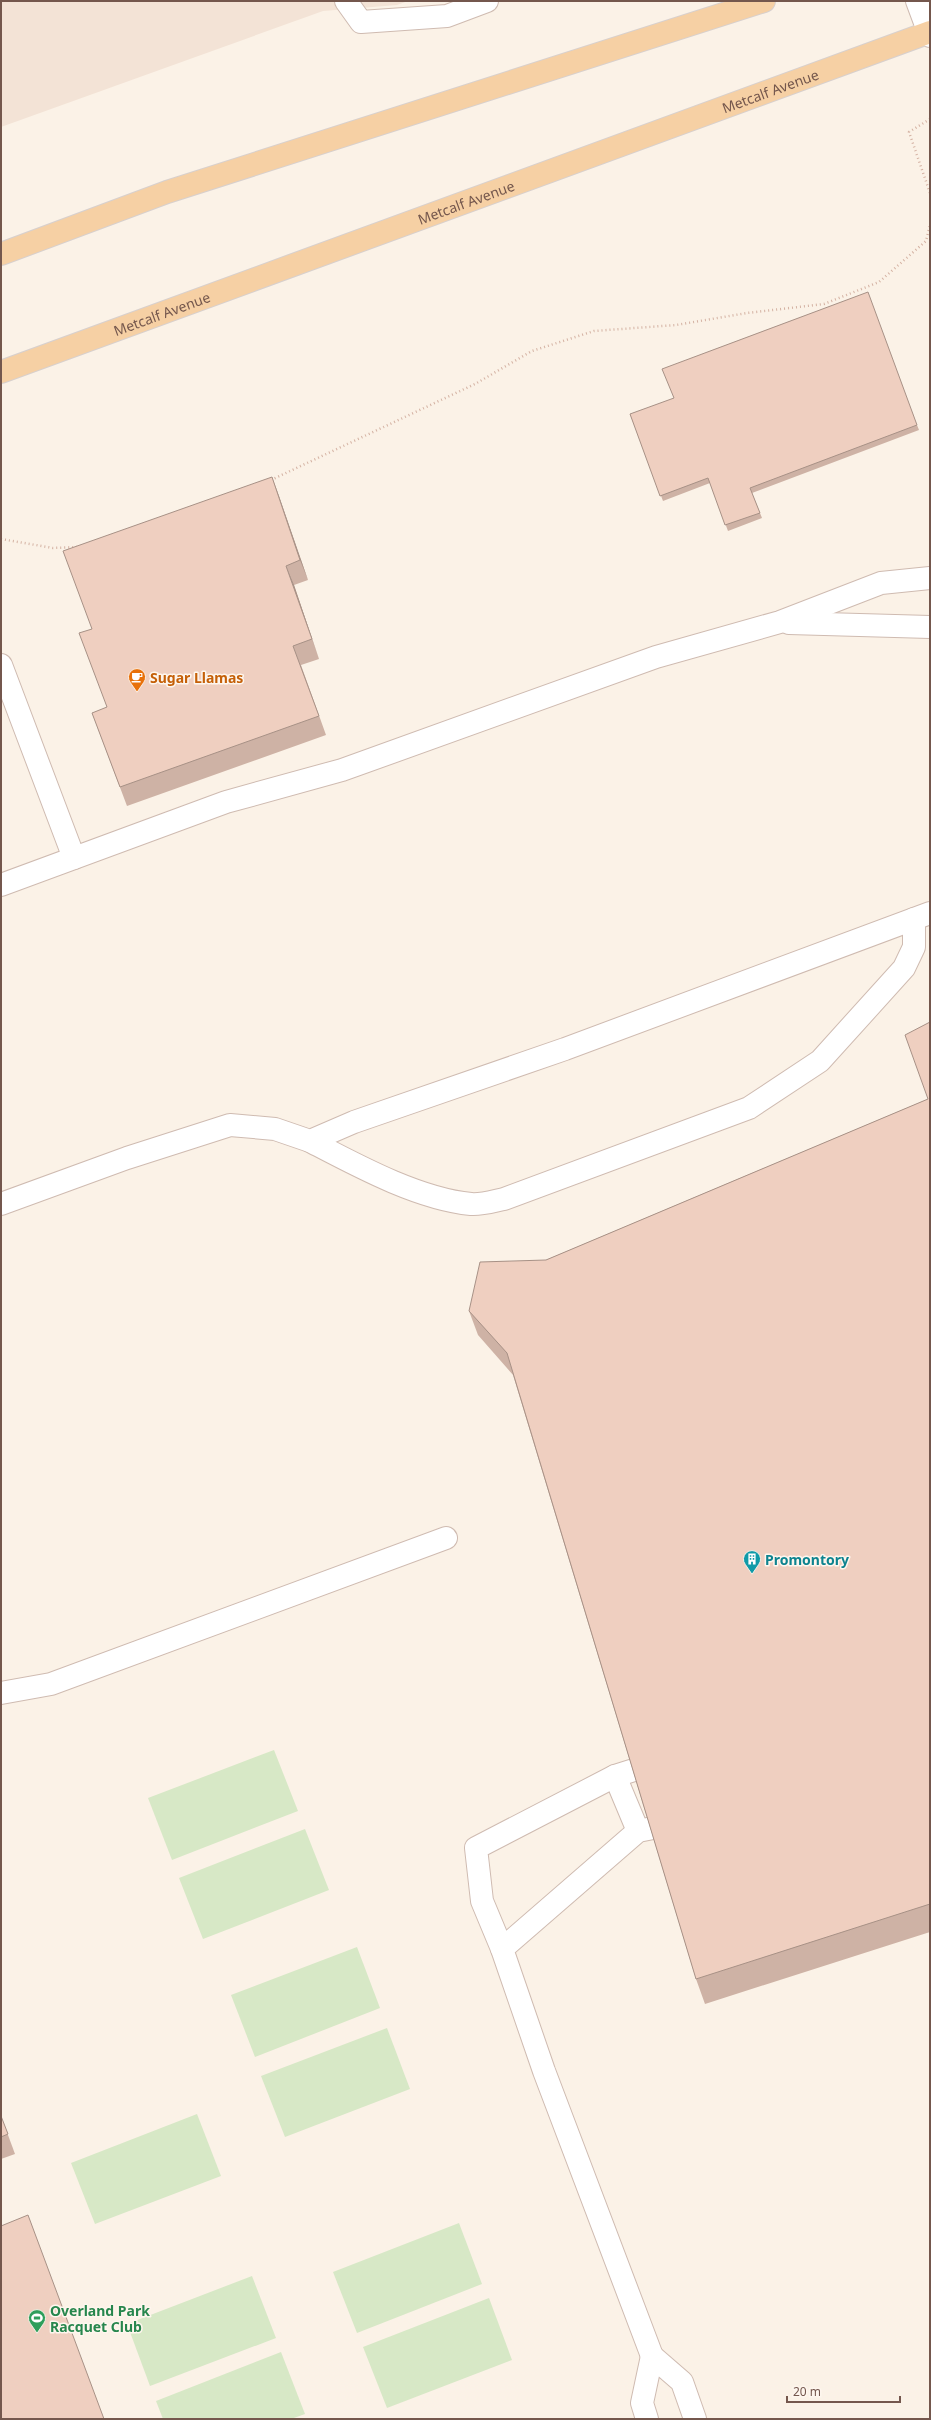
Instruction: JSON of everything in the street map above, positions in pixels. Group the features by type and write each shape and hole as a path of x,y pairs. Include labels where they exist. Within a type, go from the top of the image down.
{"main road":[{"path":"1,254 167,192 764,1"},
{"name":"Metcalf Avenue","path":"1,372 930,33"}],"street":[{"path":"346,1 361,22 447,16 487,1"},
{"path":"917,1 930,33"},
{"path":"1,885 226,802 342,770 656,657 780,622 881,583 930,578"},
{"path":"780,622 930,627"},
{"path":"1,665 74,858"},
{"path":"310,1141 354,1122 565,1049 922,916"},
{"path":"1,1204 127,1158 230,1125 275,1129 310,1141 366,1170 432,1196 472,1204 512,1196 749,1108 820,1061 904,968 914,947 922,916"},
{"path":"1,1693 51,1684 446,1538"},
{"path":"502,1949 645,1830 624,1773 476,1848 482,1901 502,1949 544,2071 652,2356 682,2382 695,2419"},
{"path":"647,2419 642,2403 652,2356"}],"path":[{"path":"930,119 909,132 930,193"},
{"path":"266,482 288,474 475,384 532,351 581,335 594,331 676,325 747,313 824,304 879,282 926,241 930,225"},
{"path":"1,539 53,548 81,546"}],"shaded area":[{"path":"1,1 408,1 397,5 323,11 1,127"}],"green space":[{"path":"274,1750 298,1811 172,1860 148,1798"},
{"path":"305,1829 329,1890 203,1939 179,1878"},
{"path":"357,1947 380,2008 255,2057 231,1995"},
{"path":"387,2028 410,2089 285,2137 261,2076"},
{"path":"197,2114 221,2176 95,2224 71,2163"},
{"path":"459,2223 482,2284 357,2333 333,2272"},
{"path":"252,2276 276,2338 150,2386 127,2324"},
{"path":"489,2298 512,2360 387,2408 363,2347"},
{"path":"281,2352 305,2414 291,2419 163,2419 156,2401"}],"building":[{"path":"868,292 917,425 750,488 760,513 725,525 708,478 660,496 630,414 674,398 662,369"},
{"path":"272,477 300,560 286,566 312,639 293,646 319,716 120,787 92,713 107,707 79,633 92,629 63,551"},
{"name":"Promontory","path":"930,1022 930,1904 696,1979 507,1353 469,1311 480,1262 546,1260 928,1099 905,1035"},
{"path":"1,2116 8,2134 1,2137"},
{"name":"Overland Park Racquet Club","path":"28,2215 104,2419 1,2419 1,2226"}],"place":[{"name":"Sugar Llamas","path":"137,692"},
{"name":"Promontory","path":"752,1574"},
{"name":"Overland Park Racquet Club","path":"37,2333"}]}
